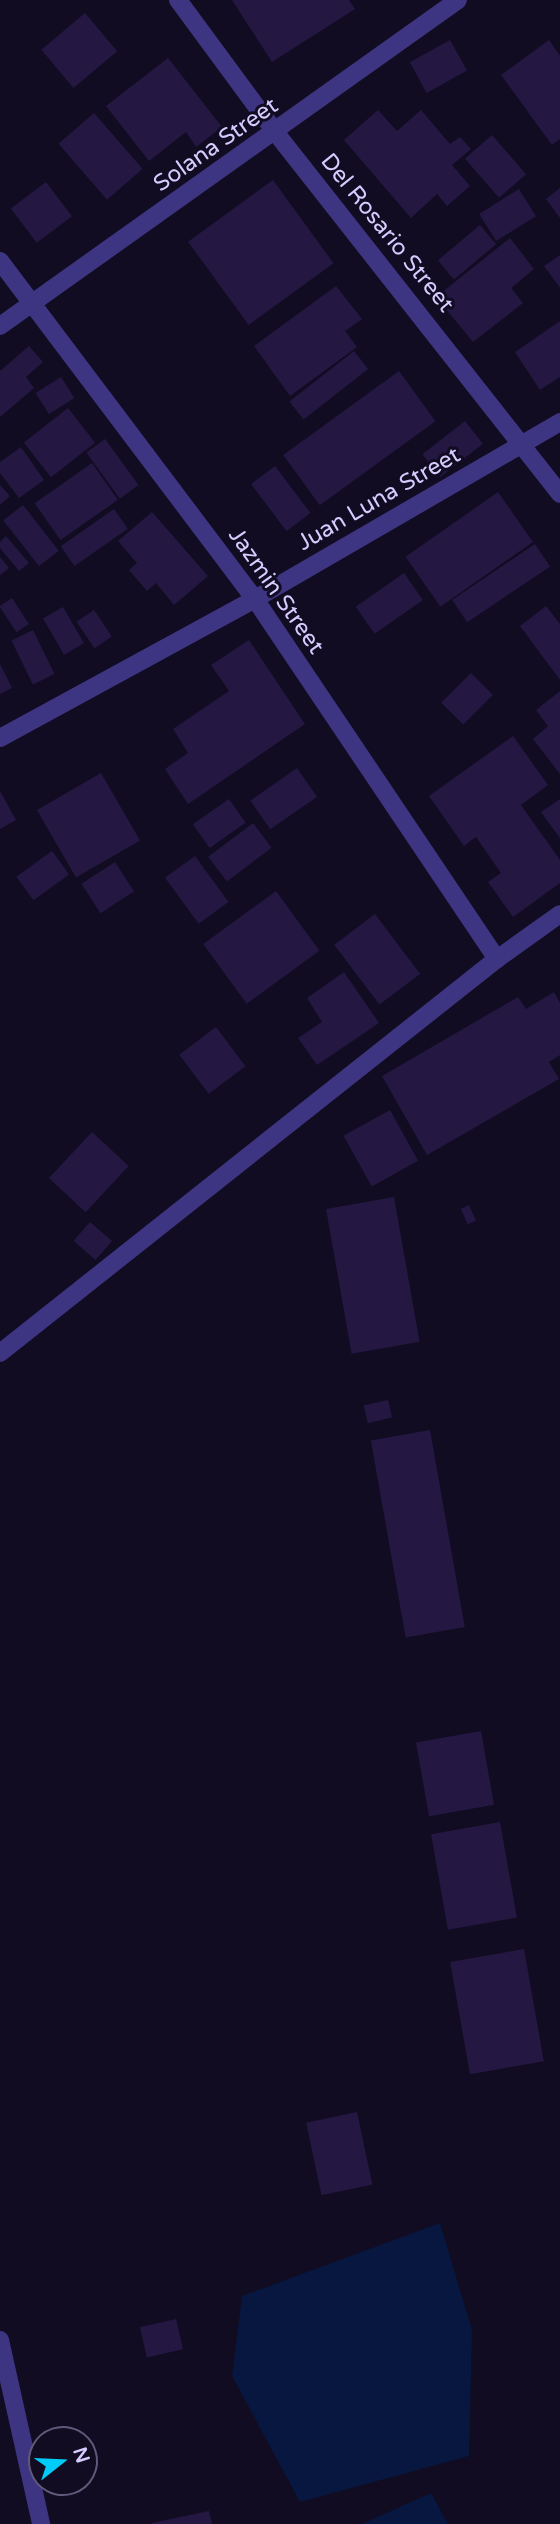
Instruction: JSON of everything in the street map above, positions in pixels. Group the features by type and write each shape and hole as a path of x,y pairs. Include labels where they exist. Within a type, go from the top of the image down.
{"street":[{"name":"Del Rosario Street","path":"178,0 276,133 523,443 560,494"},
{"name":"Solana Street","path":"0,326 276,133 458,0"},
{"name":"Jazmin Street","path":"0,261 255,599 498,959"},
{"name":"Juan Luna Street","path":"0,738 255,599 560,422"},
{"path":"0,1353 498,959 560,915"},
{"path":"0,2340 41,2524"}],"water":[{"path":"440,2223 472,2330 469,2456 300,2502 232,2376 242,2296"},
{"path":"431,2493 448,2524 362,2524"}],"building":[{"path":"232,0 349,0 355,9 272,62"},
{"path":"85,13 117,51 73,88 41,50"},
{"path":"450,40 467,71 427,93 410,62"},
{"path":"549,40 560,56 560,139 552,145 501,75"},
{"path":"168,58 222,127 196,147 186,132 149,161 106,106"},
{"path":"378,110 397,131 421,110 450,144 460,137 471,149 452,165 470,186 447,206 437,194 411,218 344,140"},
{"path":"94,113 143,169 107,200 59,144"},
{"path":"492,135 526,174 499,198 465,159"},
{"path":"273,180 334,263 249,325 188,242"},
{"path":"46,182 72,216 37,243 11,208"},
{"path":"560,188 560,218 546,199"},
{"path":"519,189 536,216 496,241 479,214"},
{"path":"480,225 496,244 454,280 438,260"},
{"path":"510,238 534,269 511,288 523,303 473,342 436,297"},
{"path":"560,255 560,288 544,266"},
{"path":"336,286 362,319 345,331 357,347 290,396 254,346"},
{"path":"560,321 560,377 540,390 515,352"},
{"path":"29,346 43,362 26,377 34,388 0,417 0,371"},
{"path":"354,351 368,369 304,420 289,401"},
{"path":"399,371 435,421 320,505 283,455"},
{"path":"61,377 74,398 49,414 36,393"},
{"path":"68,408 95,443 51,477 24,442"},
{"path":"465,421 483,444 440,477 422,454"},
{"path":"105,439 139,485 120,499 86,453"},
{"path":"21,447 44,480 19,498 0,473 0,462"},
{"path":"92,463 118,500 60,540 35,503"},
{"path":"275,466 311,513 287,531 251,484"},
{"path":"0,485 10,496 0,505"},
{"path":"498,492 533,542 440,607 405,557"},
{"path":"23,505 59,551 39,566 3,520"},
{"path":"114,509 128,529 75,566 61,546"},
{"path":"152,512 208,576 174,605 156,583 147,591 129,570 137,563 118,541"},
{"path":"6,536 29,563 19,571 0,548 0,542"},
{"path":"535,544 550,566 467,622 452,600"},
{"path":"0,557 9,568 0,575"},
{"path":"404,573 423,600 375,634 356,607"},
{"path":"12,598 29,624 16,632 0,607"},
{"path":"546,606 560,624 560,680 520,626"},
{"path":"63,607 84,643 64,655 43,618"},
{"path":"94,610 112,637 94,648 77,622"},
{"path":"33,630 54,674 33,685 11,641"},
{"path":"249,640 305,724 188,804 165,769 188,753 173,729 229,691 211,665"},
{"path":"0,664 12,688 0,694"},
{"path":"471,673 493,695 463,725 441,703"},
{"path":"560,691 560,774 533,739 548,726 536,710"},
{"path":"513,736 548,785 521,805 560,860 560,883 513,917 488,882 501,873 476,837 464,846 429,796"},
{"path":"297,768 317,797 270,829 250,801"},
{"path":"101,773 140,841 76,878 37,810"},
{"path":"0,791 16,820 0,829"},
{"path":"229,799 246,823 210,848 193,824"},
{"path":"560,799 560,838 541,812"},
{"path":"253,823 272,848 227,881 208,857"},
{"path":"52,851 69,874 33,900 16,877"},
{"path":"195,856 229,902 199,924 165,878"},
{"path":"115,862 134,891 101,913 81,884"},
{"path":"276,891 319,951 247,1004 203,944"},
{"path":"375,914 420,974 379,1005 334,945"},
{"path":"344,972 379,1023 317,1065 298,1038 322,1022 307,998"},
{"path":"554,992 560,1003 560,1055 549,1062 559,1079 427,1155 382,1076 518,997 526,1009"},
{"path":"216,1027 245,1066 209,1094 179,1055"},
{"path":"390,1110 418,1161 372,1186 344,1136"},
{"path":"92,1132 129,1166 86,1212 49,1178"},
{"path":"394,1197 420,1342 352,1354 326,1209"},
{"path":"469,1205 476,1221 468,1224 461,1209"},
{"path":"90,1222 112,1241 95,1260 74,1241"},
{"path":"388,1400 392,1418 368,1423 364,1406"},
{"path":"430,1430 465,1627 406,1637 371,1440"},
{"path":"481,1731 494,1805 429,1816 416,1742"},
{"path":"500,1822 517,1918 448,1930 431,1834"},
{"path":"524,1949 544,2061 470,2074 450,1962"},
{"path":"357,2112 372,2184 322,2195 306,2123"},
{"path":"176,2319 183,2349 147,2358 140,2327"},
{"path":"209,2511 212,2524 152,2524 152,2523"}]}
